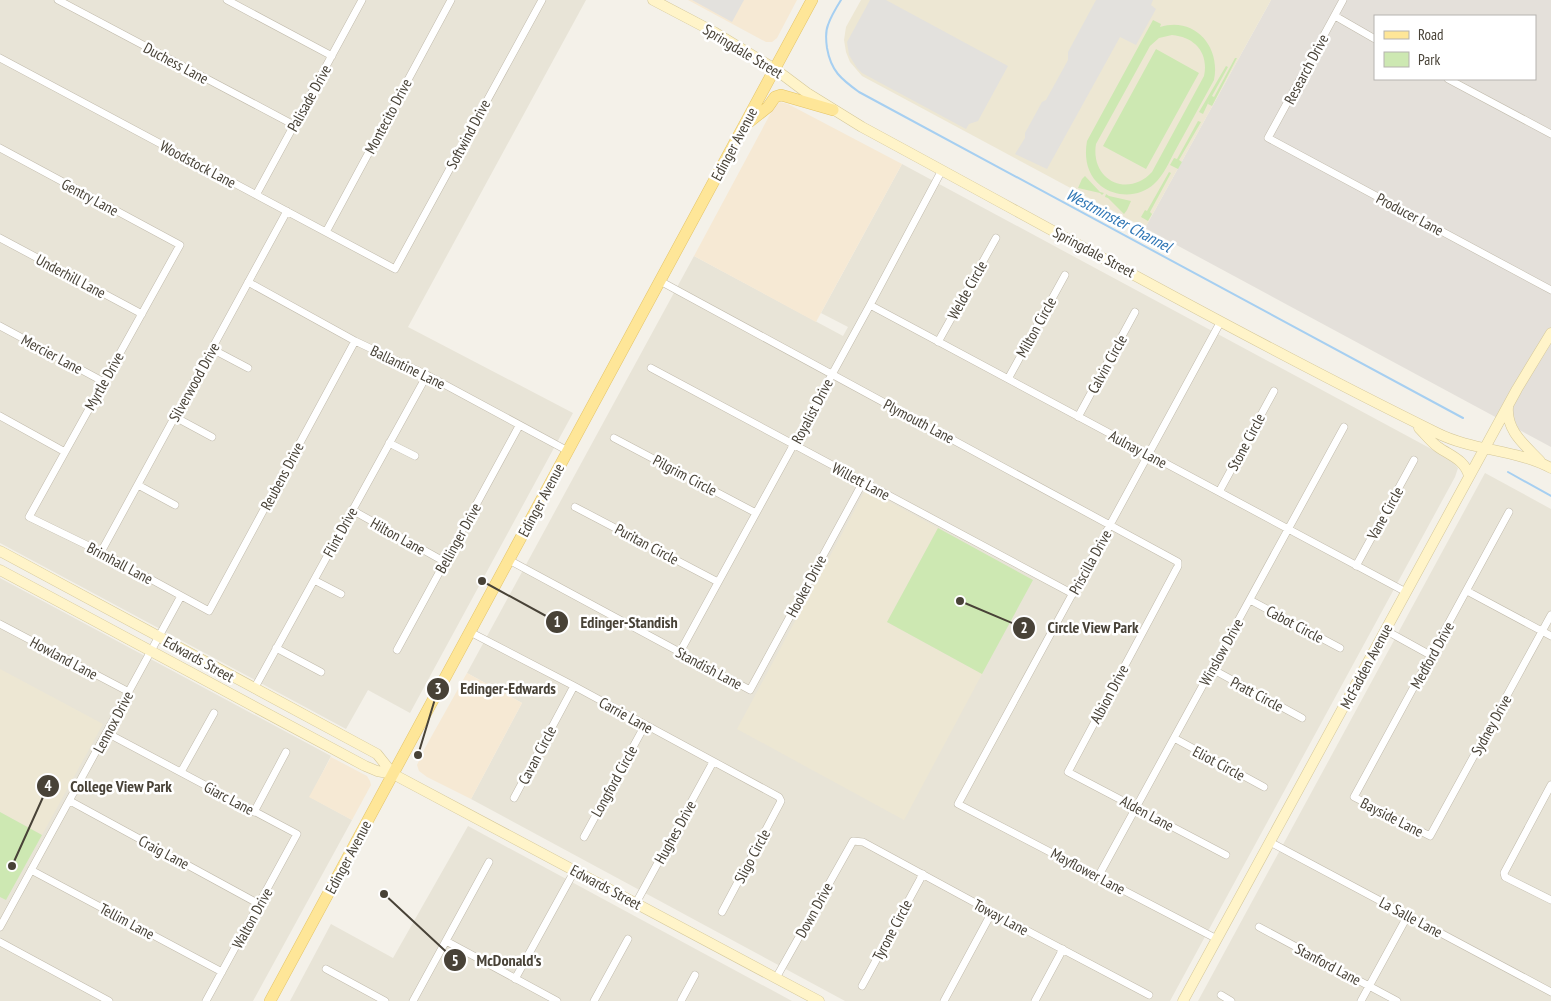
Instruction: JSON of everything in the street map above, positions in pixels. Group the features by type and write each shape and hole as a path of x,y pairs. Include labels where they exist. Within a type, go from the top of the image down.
{"main road":[{"name":"Springdale Street","path":"653,0 714,32 775,69 833,110 1222,321 1413,422 1446,438 1484,450 1513,454 1546,466"},
{"name":"Edinger Avenue","path":"270,1001 812,0"},
{"path":"744,126 768,107 775,96 781,95 833,110"},
{"name":"McFadden Avenue","path":"1183,1001 1469,476 1551,333"},
{"path":"1508,406 1507,415 1512,430 1546,466"},
{"path":"1413,422 1437,446 1460,460 1467,468 1469,476"},
{"name":"Edwards Street","path":"0,551 377,754 393,774"},
{"name":"Edwards Street","path":"0,570 374,771 393,774 819,1001"}],"street":[{"name":"Duchess Lane","path":"58,0 294,125"},
{"name":"Palisade Drive","path":"256,195 362,0"},
{"name":"Montecito Drive","path":"326,232 451,0"},
{"name":"Research Drive","path":"1268,138 1344,0"},
{"path":"230,1 332,56"},
{"name":"Softwind Drive","path":"395,269 540,1"},
{"path":"1334,16 1374,38"},
{"name":"Woodstock Lane","path":"0,58 395,269"},
{"path":"1450,80 1551,134"},
{"name":"Producer Lane","path":"1268,138 1551,290"},
{"name":"Gentry Lane","path":"0,148 180,245"},
{"name":"Royalist Drive","path":"680,652 942,170"},
{"name":"Silverwood Drive","path":"101,552 287,211"},
{"name":"Underhill Lane","path":"0,238 142,314"},
{"name":"Welde Circle","path":"938,342 996,238"},
{"name":"Myrtle Drive","path":"29,517 180,245"},
{"name":"Milton Circle","path":"1008,379 1065,275"},
{"name":"Plymouth Lane","path":"660,281 1178,562"},
{"name":"Ballantine Lane","path":"248,282 355,341 427,375 568,451"},
{"name":"Aulnay Lane","path":"870,305 1406,592"},
{"name":"Calvin Circle","path":"1078,417 1135,312"},
{"name":"Priscilla Drive","path":"958,804 1222,321"},
{"name":"Mercier Lane","path":"0,326 104,382"},
{"name":"Reubens Drive","path":"209,611 355,341"},
{"path":"212,349 248,368"},
{"name":"Willett Lane","path":"651,368 1072,594"},
{"name":"Flint Drive","path":"254,689 427,375"},
{"name":"Stone Circle","path":"1219,492 1274,391"},
{"path":"0,416 65,452"},
{"path":"175,417 212,437"},
{"name":"Bellinger Drive","path":"397,650 519,426"},
{"name":"Winslow Drive","path":"1098,876 1344,427"},
{"name":"Pilgrim Circle","path":"614,438 756,513"},
{"path":"389,443 415,456"},
{"name":"Vane Circle","path":"1356,566 1414,460"},
{"name":"Hooker Drive","path":"750,690 863,482"},
{"path":"138,485 175,505"},
{"name":"Puritan Circle","path":"575,507 718,582"},
{"name":"Hilton Lane","path":"352,510 445,562"},
{"name":"Medford Drive","path":"1354,797 1509,512"},
{"name":"Brimhall Lane","path":"29,517 101,552 209,611"},
{"name":"Standish Lane","path":"509,560 750,690"},
{"name":"Albion Drive","path":"1068,772 1178,566 1178,562"},
{"path":"314,580 341,594"},
{"path":"1467,592 1551,636"},
{"name":"Lennox Drive","path":"0,927 182,596"},
{"name":"Cabot Circle","path":"1250,600 1340,648"},
{"name":"Sydney Drive","path":"1430,836 1551,615"},
{"name":"Howland Lane","path":"0,624 129,692"},
{"path":"1385,630 1432,656"},
{"name":"Carrie Lane","path":"470,632 574,686 779,797 781,800"},
{"path":"276,648 321,672"},
{"name":"Pratt Circle","path":"1212,669 1302,718"},
{"name":"Cavan Circle","path":"514,798 574,686"},
{"path":"181,772 214,713"},
{"name":"Longford Circle","path":"584,836 645,725"},
{"name":"Giarc Lane","path":"107,733 297,834"},
{"name":"Eliot Circle","path":"1174,738 1264,787"},
{"path":"254,812 286,752"},
{"name":"Hughes Drive","path":"636,903 713,762"},
{"name":"Alden Lane","path":"1068,772 1226,855"},
{"path":"1551,785 1504,873 1505,877 1551,900"},
{"name":"Bayside Lane","path":"1354,797 1430,836"},
{"name":"Sligo Circle","path":"722,912 781,800"},
{"name":"Craig Lane","path":"70,802 259,904"},
{"name":"Mayflower Lane","path":"958,804 1217,940"},
{"name":"Walton Drive","path":"206,1001 297,834"},
{"name":"Toway Lane","path":"853,841 863,842 1150,995"},
{"name":"Down Drive","path":"776,978 853,841"},
{"name":"La Salle Lane","path":"1270,842 1551,992"},
{"path":"413,1001 489,862"},
{"name":"Tellim Lane","path":"32,870 222,972"},
{"path":"516,979 575,870"},
{"name":"Tyrone Circle","path":"862,986 922,874"},
{"path":"944,1001 992,912"},
{"path":"1360,1001 1408,915"},
{"name":"Stanford Lane","path":"1259,927 1397,1001"},
{"path":"594,1001 628,938"},
{"path":"446,941 557,1001"},
{"path":"0,942 109,1001"},
{"path":"1035,1001 1063,949"},
{"path":"326,969 385,1001"},
{"path":"681,1001 695,975"},
{"path":"1221,995 1231,1001"}],"shaded area":[{"path":"0,0 586,0 408,327 573,413 410,713 368,690 346,729 0,543"},
{"path":"688,0 797,0 777,38 772,42 766,42"},
{"path":"692,0 744,0 732,22"},
{"path":"861,0 1271,0 1145,228 862,76 850,62 844,40 846,27"},
{"path":"870,0 886,0 1008,66 978,121 969,124 966,129 862,73 857,68 849,55 847,42"},
{"path":"1096,0 1153,0 1151,5 1156,9 1136,45 1120,37 1047,169 1015,154 1025,138 1025,133 1042,102 1046,100 1068,60 1068,52"},
{"path":"1271,0 1551,0 1551,447 1145,228"},
{"path":"780,102 788,104 902,164 816,322 694,256 774,107"},
{"path":"902,164 1450,459 1458,468 1455,477 1170,1001 845,1001 471,799 522,703 467,673 694,256 843,336 848,327 821,313"},
{"path":"1485,473 1551,509 1551,1001 1198,1001"},
{"path":"866,489 938,528 887,622 982,674 904,820 737,729"},
{"path":"0,578 331,756 310,797 352,820 253,1001 0,1001"},
{"path":"0,669 103,724 42,835 0,812"},
{"path":"467,673 522,703 471,799 427,777 419,771 417,765"},
{"path":"331,757 367,776 370,781 371,785 352,820 309,797"},
{"path":"468,826 792,1001 290,1001 331,924 393,958"}],"green space":[{"path":"1153,20 1161,24 1160,27 1184,26 1194,30 1209,45 1215,68 1214,80 1161,177 1154,184 1135,194 1114,193 1107,190 1092,177 1086,160 1087,141","holes":["1172,35 1180,36 1194,43 1202,53 1205,68 1204,76 1152,172 1142,180 1132,184 1112,181 1104,175 1099,167 1096,156 1096,144 1150,46 1159,38"]},
{"path":"1156,49 1199,73 1146,169 1103,146"},
{"path":"1235,58 1237,58 1212,106 1208,104 1209,101 1203,114 1199,112 1226,66 1228,67 1212,96 1214,97"},
{"path":"1198,121 1201,122 1179,160 1182,162 1178,169 1170,165 1174,158 1177,159"},
{"path":"1169,172 1171,173 1150,212 1152,214 1148,221 1141,217 1145,210 1147,211"},
{"path":"1085,176 1100,192 1104,193 1102,195 1078,188"},
{"path":"1106,194 1131,201 1124,214 1105,197"},
{"path":"938,528 1033,580 982,674 887,622"},
{"path":"0,812 42,835 6,900 0,897"}],"waterway":[{"name":"Westminster Channel","path":"841,0 827,28 827,48 834,69 847,83 859,92 1463,418"},
{"name":"Westminster Channel","path":"1508,472 1551,496"}],"place":[{"name":"Edinger-Standish","path":"482,581"},
{"name":"Circle View Park","path":"960,601"},
{"name":"Edinger-Edwards","path":"418,755"},
{"name":"College View Park","path":"12,866"},
{"name":"McDonald's","path":"384,894"}]}
